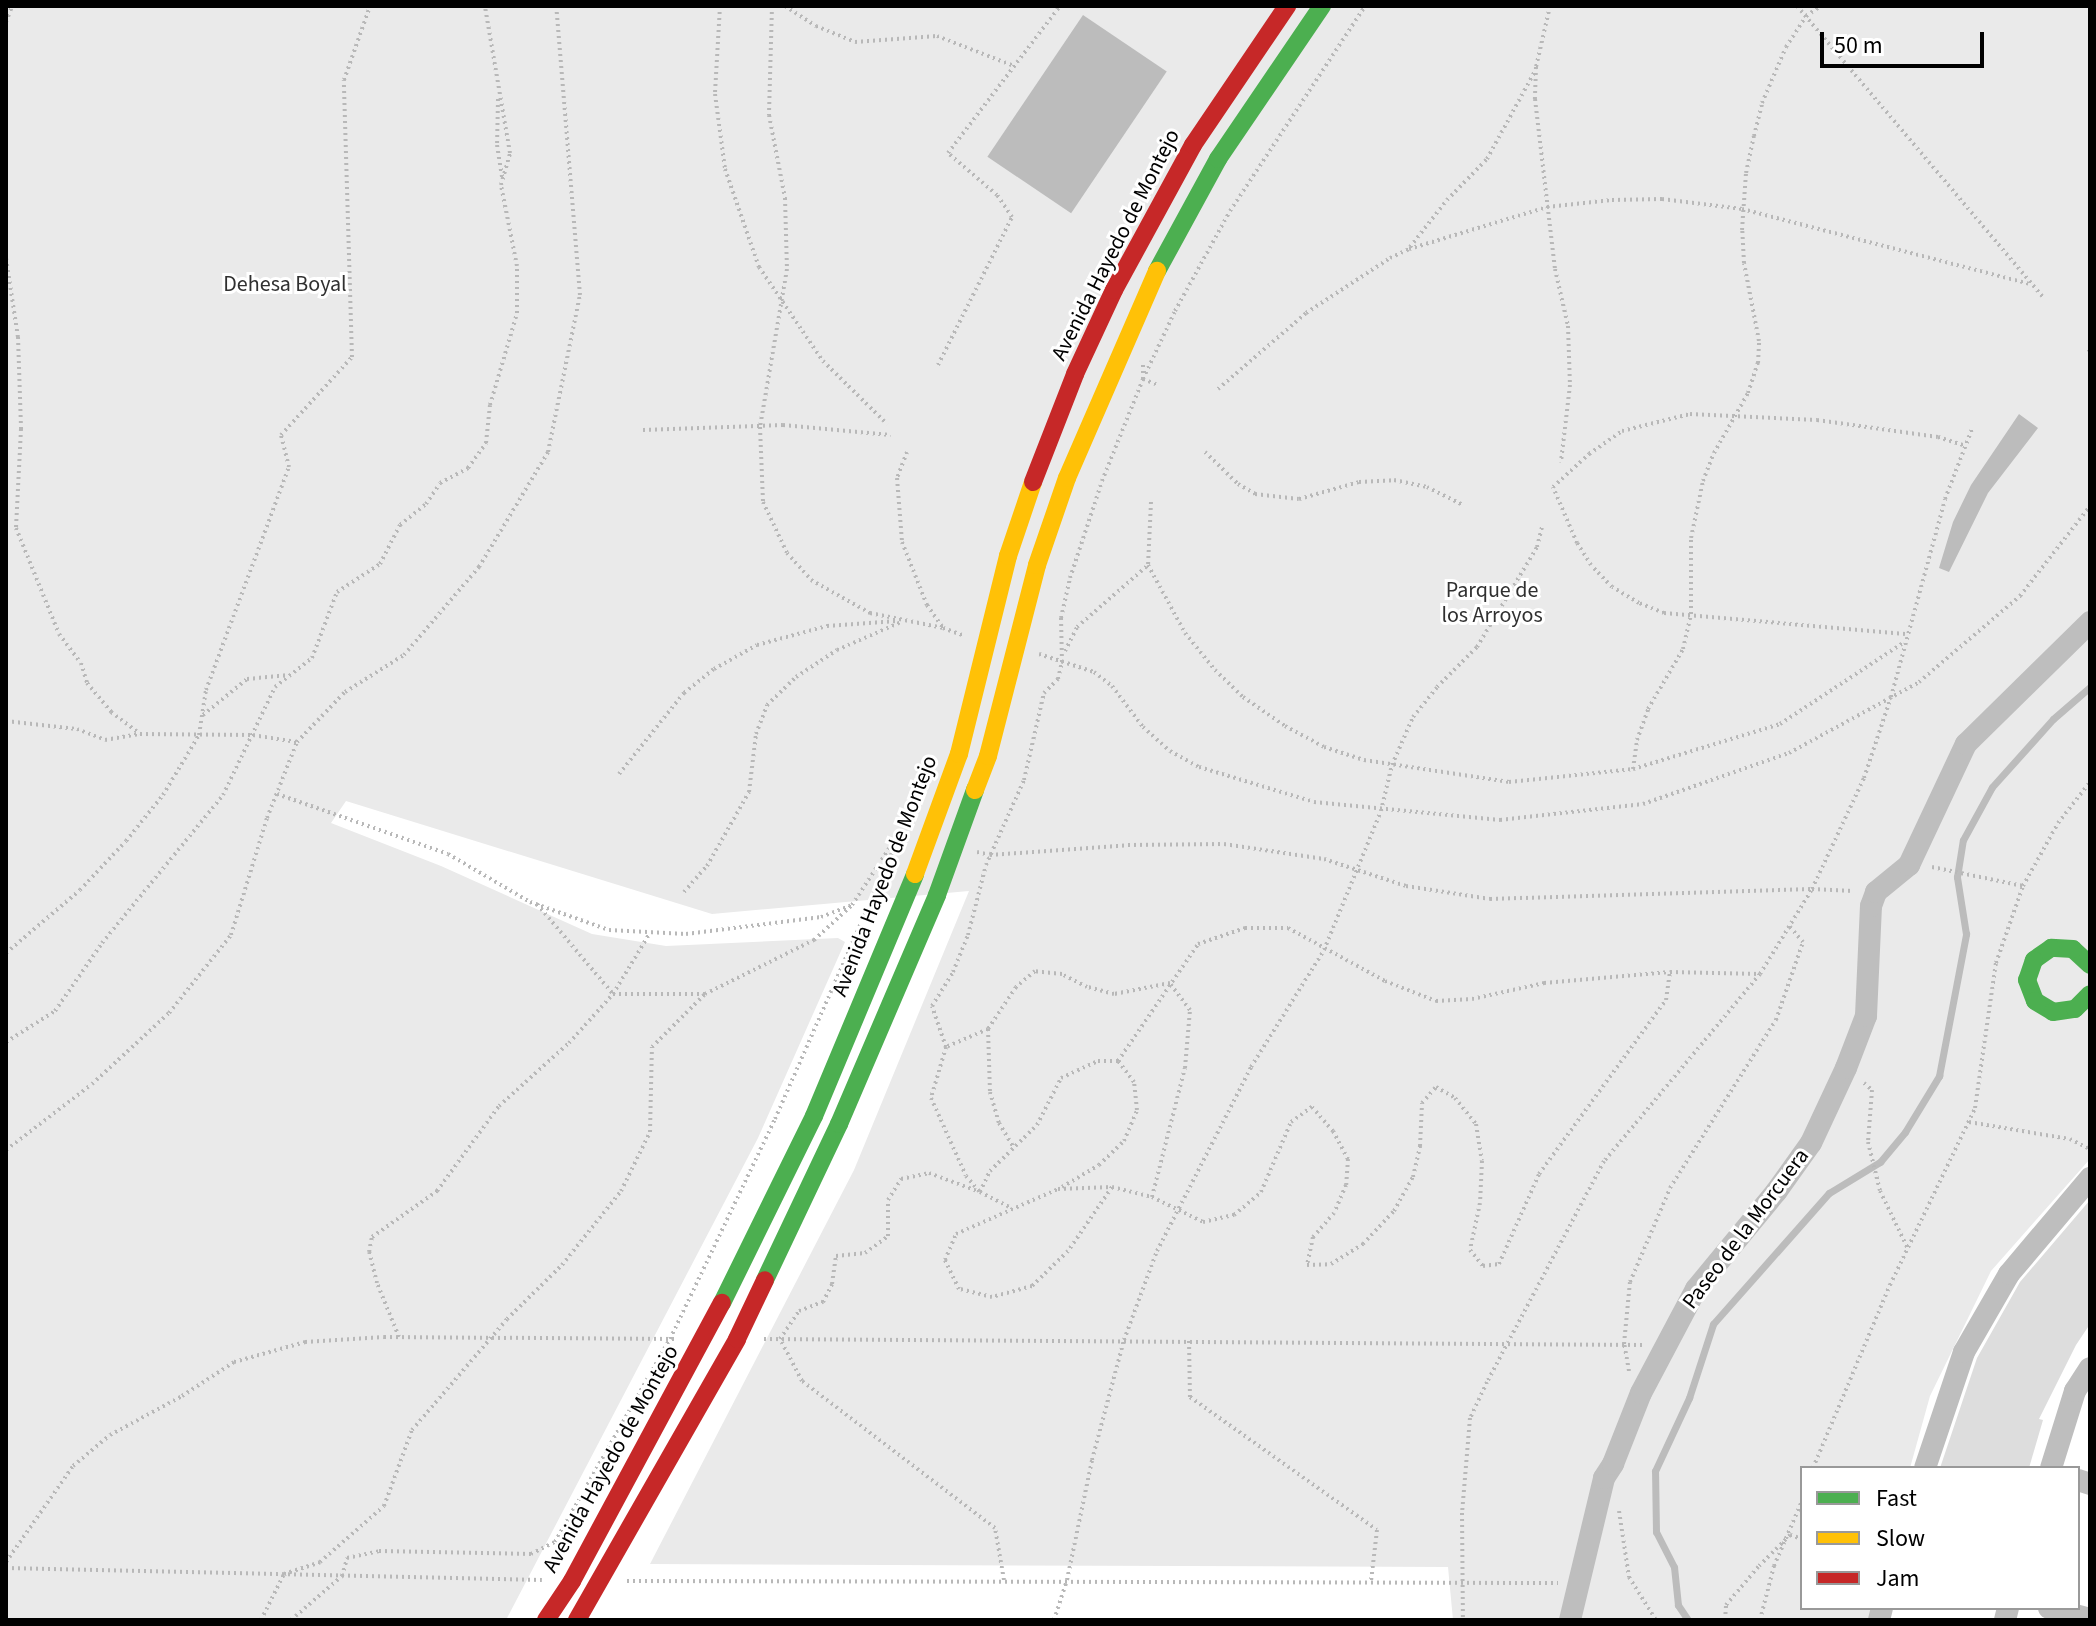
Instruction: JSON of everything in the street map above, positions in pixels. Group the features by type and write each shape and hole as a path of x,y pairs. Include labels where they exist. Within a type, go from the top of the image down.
{"street":[{"name":"Avenida Hayedo de Montejo","path":"552,1619 704,1339 814,1116 913,880 959,754 1008,556 1037,469 1114,290 1193,145 1287,6"},
{"path":"577,1620 602,1581 737,1339 839,1124 937,895 988,756 1037,565 1067,478 1144,295 1218,159 1322,6"},
{"path":"1876,892 1909,865 1966,744 2090,622"},
{"name":"Paseo de la Morcuera","path":"1570,1620 1604,1478 1666,1345 1696,1289 1776,1192 1811,1143 1846,1068 1866,1016 1871,906 1876,892"},
{"path":"2090,965 2073,949 2051,948 2034,960 2027,980 2035,1001 2053,1012 2075,1009 2090,994"},
{"path":"1926,1466 1964,1352 2009,1274 2090,1178"},
{"path":"2052,1466 2075,1391 2090,1368"},
{"path":"2056,1610 2090,1619"}],"path":[{"path":"6,22 12,6"},
{"path":"6,953 80,890 126,841 163,795 199,735 211,675 289,467 281,435 352,357 344,80 370,6"},
{"path":"485,6 510,153 502,180"},
{"path":"6,1150 92,1084 169,1013 231,935 276,793 297,742 345,692 404,655 479,567 548,452 580,295 556,6"},
{"path":"720,6 715,94 725,169 759,267 823,361 887,424"},
{"path":"772,6 769,115 785,198 787,269 760,427 763,502 787,553 811,580 870,613 987,640"},
{"path":"785,6 816,26 855,42 937,36 1014,66"},
{"path":"938,365 1012,217 997,195 948,153 1060,6"},
{"path":"1062,662 1061,618 1070,578 1102,481 1143,379 1175,311 1230,211 1365,6"},
{"path":"1550,6 1536,67 1535,99 1547,207 1568,326 1570,385 1561,462"},
{"path":"1797,6 2043,297"},
{"path":"1633,769 1637,740 1648,709 1683,649 1691,614 1691,538 1696,505 1714,453 1748,393 1758,363 1759,341 1744,263 1742,209 1746,173 1762,103 1786,47 1806,16 1821,6"},
{"path":"1409,249 1447,200 1487,159 1536,67"},
{"path":"6,1042 55,1011 102,943 223,795 275,687 312,658 337,592 380,564 400,525 426,504 440,483 468,468 486,443 490,405 517,313 517,266 497,145 499,90"},
{"path":"1218,389 1306,313 1409,249 1547,207 1662,199 1742,209 2030,284"},
{"path":"6,258 18,352 21,429 16,528 59,634 81,663 87,683 111,712 140,734"},
{"path":"1905,634 1664,613 1612,587 1577,543 1553,487 1589,454 1622,431 1690,414 1865,426 1938,437 1966,446"},
{"path":"643,430 823,426 891,435"},
{"path":"1463,1620 1462,1513 1470,1418 1604,1161 1760,974 1812,889 1864,778 1891,697 1905,634 1945,499 1972,429"},
{"path":"907,452 897,478 902,542 927,605 943,628"},
{"path":"1205,452 1238,484 1255,494 1299,499 1359,482 1394,480 1427,487 1463,505"},
{"path":"1151,502 1148,565 1185,633 1243,697 1324,747 1392,765 1509,782 1633,769 1780,724 1903,643"},
{"path":"1015,648 1094,672 1112,686 1143,727 1170,751 1199,767 1314,802 1381,811 1500,820 1643,804 1789,753 1919,682 2020,596 2090,506"},
{"path":"1054,1620 1067,1580 1092,1460 1124,1340 1157,1251 1251,1067 1324,950 1359,870 1381,811 1392,765 1413,717 1437,687 1477,647 1537,547 1542,527"},
{"path":"980,1192 966,1176 931,1098 946,1047 932,1006 953,972 968,935 990,855 1024,780 1044,693 1058,679 1067,644 1077,627 1148,565"},
{"path":"619,774 684,693 714,669 757,645 827,626 903,621"},
{"path":"684,892 707,866 749,792 756,734 767,705 796,677 837,650 903,621"},
{"path":"202,715 247,679 291,675"},
{"path":"6,721 77,729 105,740 140,734 253,735 297,742"},
{"path":"1814,1466 1908,1249 1975,1108 1996,963 2023,886 2058,823 2090,782"},
{"path":"276,793 448,854 536,904 609,930 686,934 821,917 852,905"},
{"path":"261,1620 284,1574 320,1562 384,1506 412,1430 491,1337 562,1265 621,1191 650,1132 652,1047 705,994 814,940 852,905 902,829 775,1119 670,1339 555,1542 531,1554 379,1551 347,1558 342,1576 291,1620"},
{"path":"990,855 1128,845 1224,844 1324,859 1406,886 1490,899 1812,889 1876,892"},
{"path":"1940,867 2023,886"},
{"path":"536,904 613,994 705,994"},
{"path":"1635,1409 1624,1344 1630,1282 1670,1188 1776,1020 1803,942 1789,926"},
{"path":"1118,1061 1198,944 1245,928 1288,928 1324,950 1436,1001 1472,999 1544,983 1670,972 1760,974"},
{"path":"399,1337 377,1283 369,1252 372,1237 437,1191 499,1106 569,1043 613,994 651,932"},
{"path":"946,1047 988,1029 1016,987 1035,971 1062,974 1087,987 1114,994 1170,983"},
{"path":"1058,1189 1112,1187 1152,1197 1203,1222 1234,1215 1261,1192 1291,1122 1312,1107 1333,1131 1348,1159 1346,1185 1334,1213 1313,1237 1307,1265 1331,1264 1363,1244 1394,1211 1413,1177 1420,1146 1422,1103 1436,1087 1455,1098 1476,1124 1482,1161 1480,1203 1470,1250 1483,1266 1499,1264 1539,1174 1666,1000 1670,972"},
{"path":"1152,1197 1185,1068 1190,1010 1170,983"},
{"path":"988,1029 990,1092 999,1123 1014,1148"},
{"path":"980,1192 990,1171 1037,1125 1061,1078 1098,1061 1118,1061"},
{"path":"1112,1187 1068,1251 1032,1286 992,1297 959,1289 945,1260 956,1234 1058,1189 1099,1165 1124,1141 1137,1110 1134,1082 1118,1061"},
{"path":"1846,1068 1872,1090 1868,1142 1880,1191 1908,1249"},
{"path":"1969,1122 2070,1139 2090,1149"},
{"path":"780,1339 799,1311 823,1302 832,1284 836,1256 865,1253 888,1236 888,1200 901,1179 929,1173 980,1192 1011,1208"},
{"path":"6,1565 73,1466 110,1435 182,1396 234,1362 305,1342 399,1337 704,1339"},
{"path":"737,1339 1508,1341 1666,1345"},
{"path":"780,1339 802,1381 995,1528 1004,1580"},
{"path":"1189,1341 1190,1397 1377,1530 1371,1581"},
{"path":"1619,1505 1629,1577 1656,1620"},
{"path":"1760,1620 1774,1566 1800,1507"},
{"path":"1790,1535 1800,1538"},
{"path":"1725,1620 1726,1605 1790,1535"},
{"path":"6,1565 572,1581"},
{"path":"602,1581 1577,1583"}],"green space":[{"name":"Parque de los Arroyos","path":"6,6 2090,6 2090,1159 1991,1271 1930,1396 1911,1466 1800,1466 1800,1610 1871,1610 1868,1620 1453,1620 1448,1567 650,1564 854,1170 969,891 712,914 346,801 331,823 441,866 592,934 666,946 838,938 845,942 758,1138 506,1620 6,1620"}],"shaded area":[{"path":"1083,15 1167,71 1071,213 987,157"},
{"path":"2019,414 2038,428 1988,493 1949,572 1939,568 1953,522 1971,485"}],"building":[{"path":"2090,1200 2090,1324 2076,1345 2039,1419 2043,1420 2030,1466 1941,1466 1977,1358 2020,1282"}],"waterway":[{"path":"1688,1620 1678,1605 1674,1567 1656,1532 1655,1471 1689,1398 1713,1324 1829,1193 1880,1162 1905,1132 1939,1076 1966,934 1957,877 1963,840 1992,787 2053,719 2090,687"}],"traffic: fast":[{"path":"1157,271 1218,159 1322,6"},
{"path":"765,1280 839,1124 937,895 975,790"},
{"path":"722,1303 814,1116 915,874"},
{"path":"2090,965 2073,949 2051,948 2034,960 2027,980 2035,1001 2053,1012 2075,1009 2090,994"}],"traffic: slow":[{"path":"975,790 988,756 1037,565 1067,478 1157,271"},
{"path":"915,874 959,754 1008,556 1033,482"}],"traffic: jam":[{"path":"1033,482 1075,374 1114,290 1193,145 1287,6"},
{"path":"577,1620 737,1339 765,1280"},
{"path":"546,1620 572,1581 722,1303"}],"park label":[{"name":"Dehesa Boyal","path":"285,285"}]}
